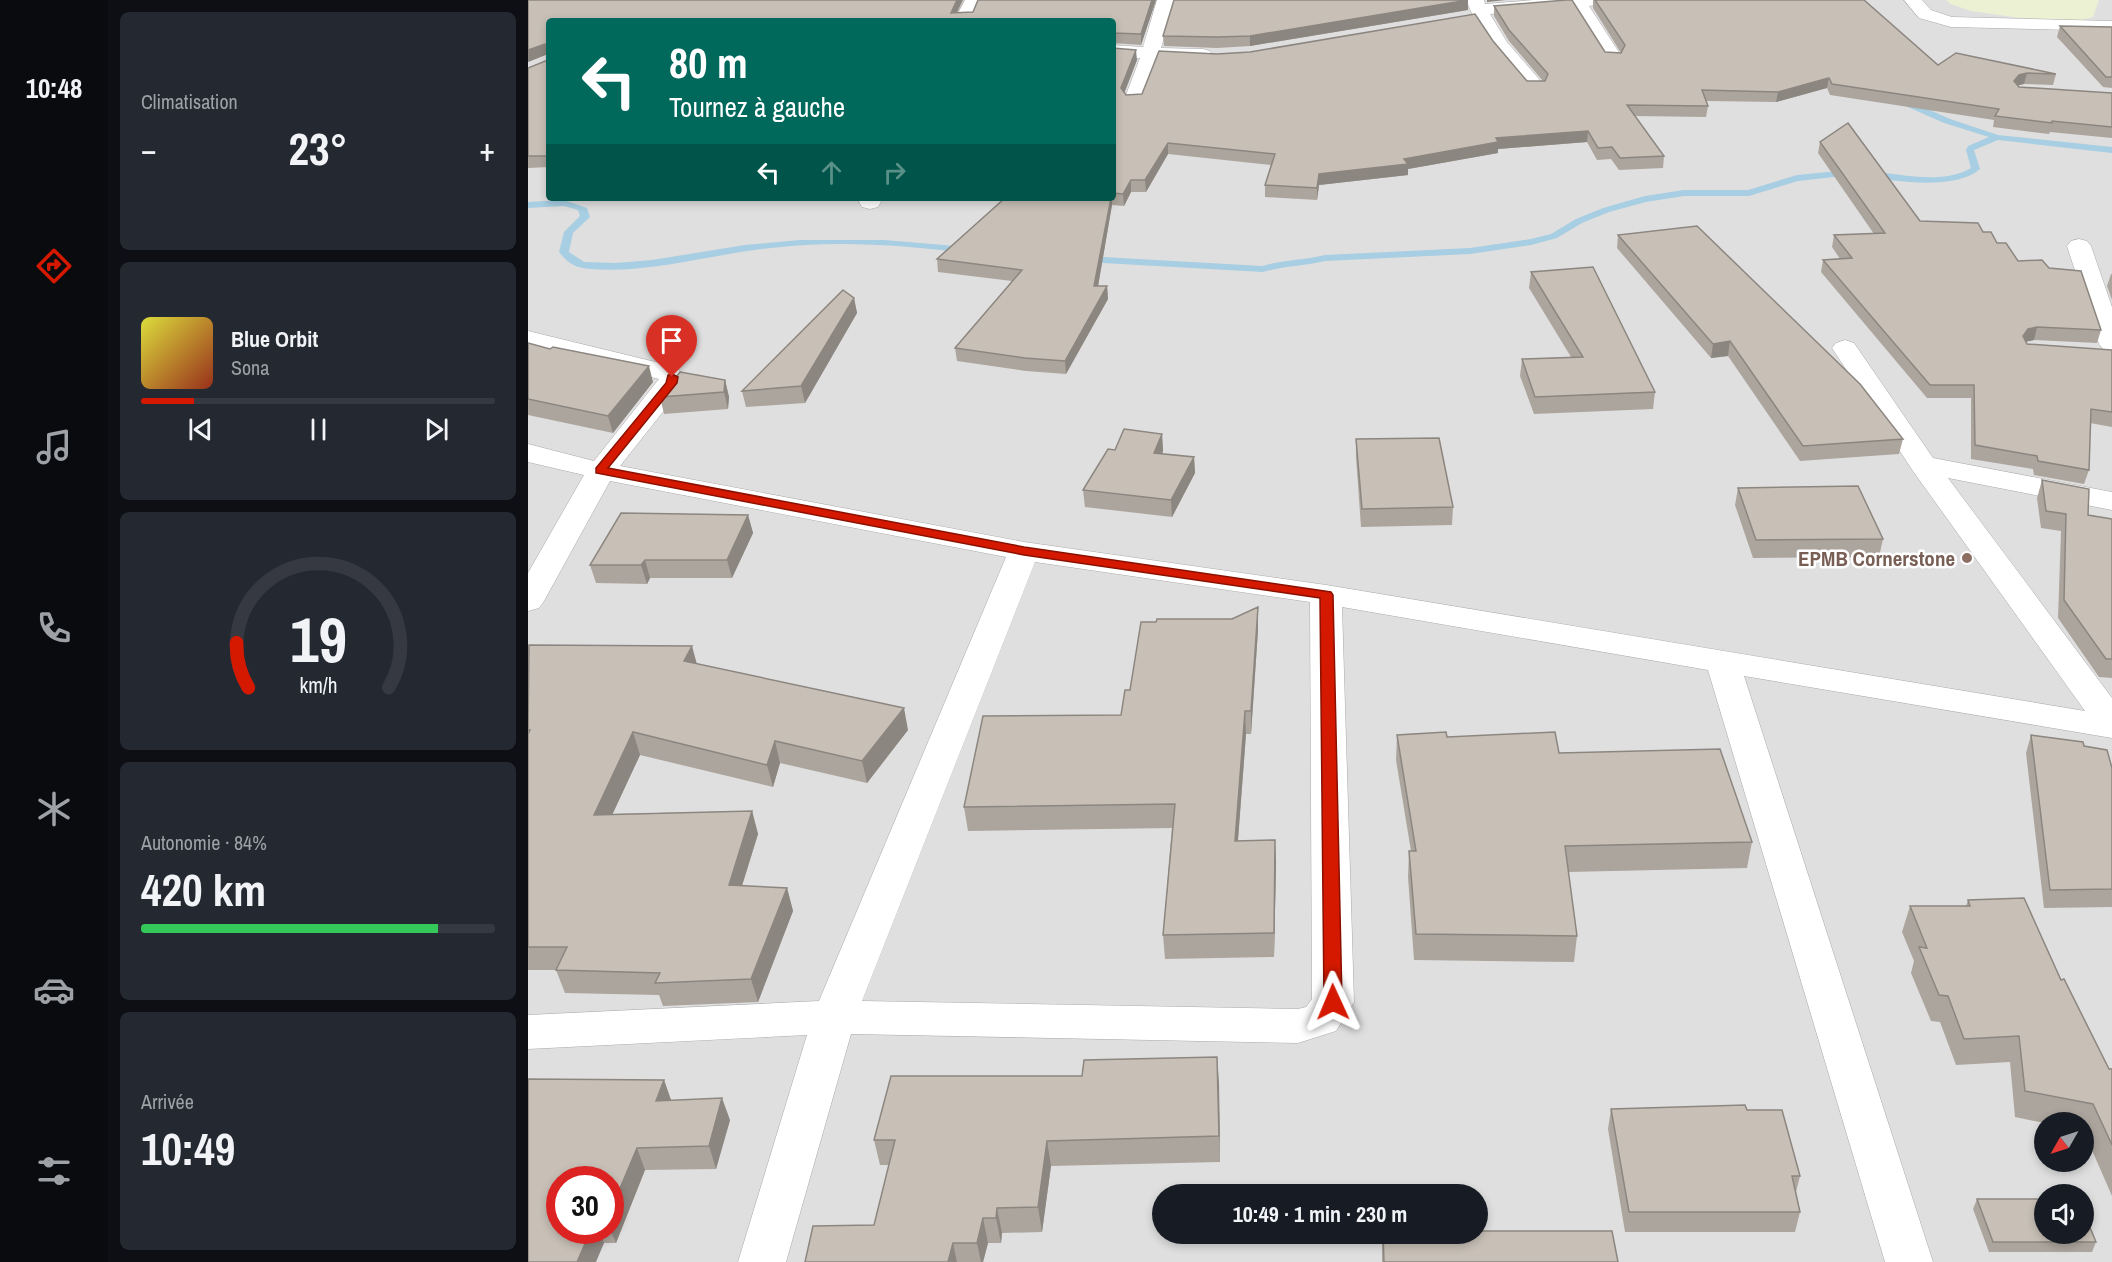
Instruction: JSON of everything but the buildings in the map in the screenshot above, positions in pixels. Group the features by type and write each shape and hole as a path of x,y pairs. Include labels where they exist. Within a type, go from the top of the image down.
{"street":[{"path":"965,18 974,0"},
{"path":"1134,100 1166,0"},
{"path":"1913,0 1925,14 1951,22 2112,26"},
{"path":"1457,21 1478,9 1586,1 1613,57"},
{"path":"1478,9 1513,63 1535,86"},
{"path":"1116,51 1217,56"},
{"path":"2079,246 2105,350"},
{"path":"528,339 667,373 672,377 672,383 600,471 528,601"},
{"path":"1845,348 1923,465 2074,668 2112,726"},
{"path":"528,453 600,471 1024,551 1326,595 2112,726"},
{"path":"1923,465 2112,501"},
{"path":"762,1262 834,1017 1024,551"},
{"path":"528,1032 834,1017 1298,1026 1321,1019 1333,1002 1326,595"},
{"path":"1722,661 1909,1262"}],"shaded area":[{"path":"528,0 2112,0 2112,1262 528,1262"}],"green space":[{"path":"1946,0 2099,0 2093,17 2079,21 2021,18 1971,11"}],"waterway":[{"path":"1904,102 1947,121 1997,137"},
{"path":"1869,174 1924,179 1954,178 1976,169 1971,148 1997,137"},
{"path":"1997,137 2112,150"},
{"path":"1085,259 1263,269 1279,264 1306,263 1325,258 1470,251 1531,242 1554,236 1579,221 1606,210 1645,199 1684,193 1749,193 1797,178 1849,173"},
{"path":"528,205 564,203 582,208 585,217 569,232 564,252 574,262 587,266 652,263 800,242 912,244 967,250"}],"place":[{"name":"EPMB Cornerstone","path":"1967,558"}],"route":[{"path":"672,377 672,383 600,471 1024,551 1326,595 1333,1002"}]}
